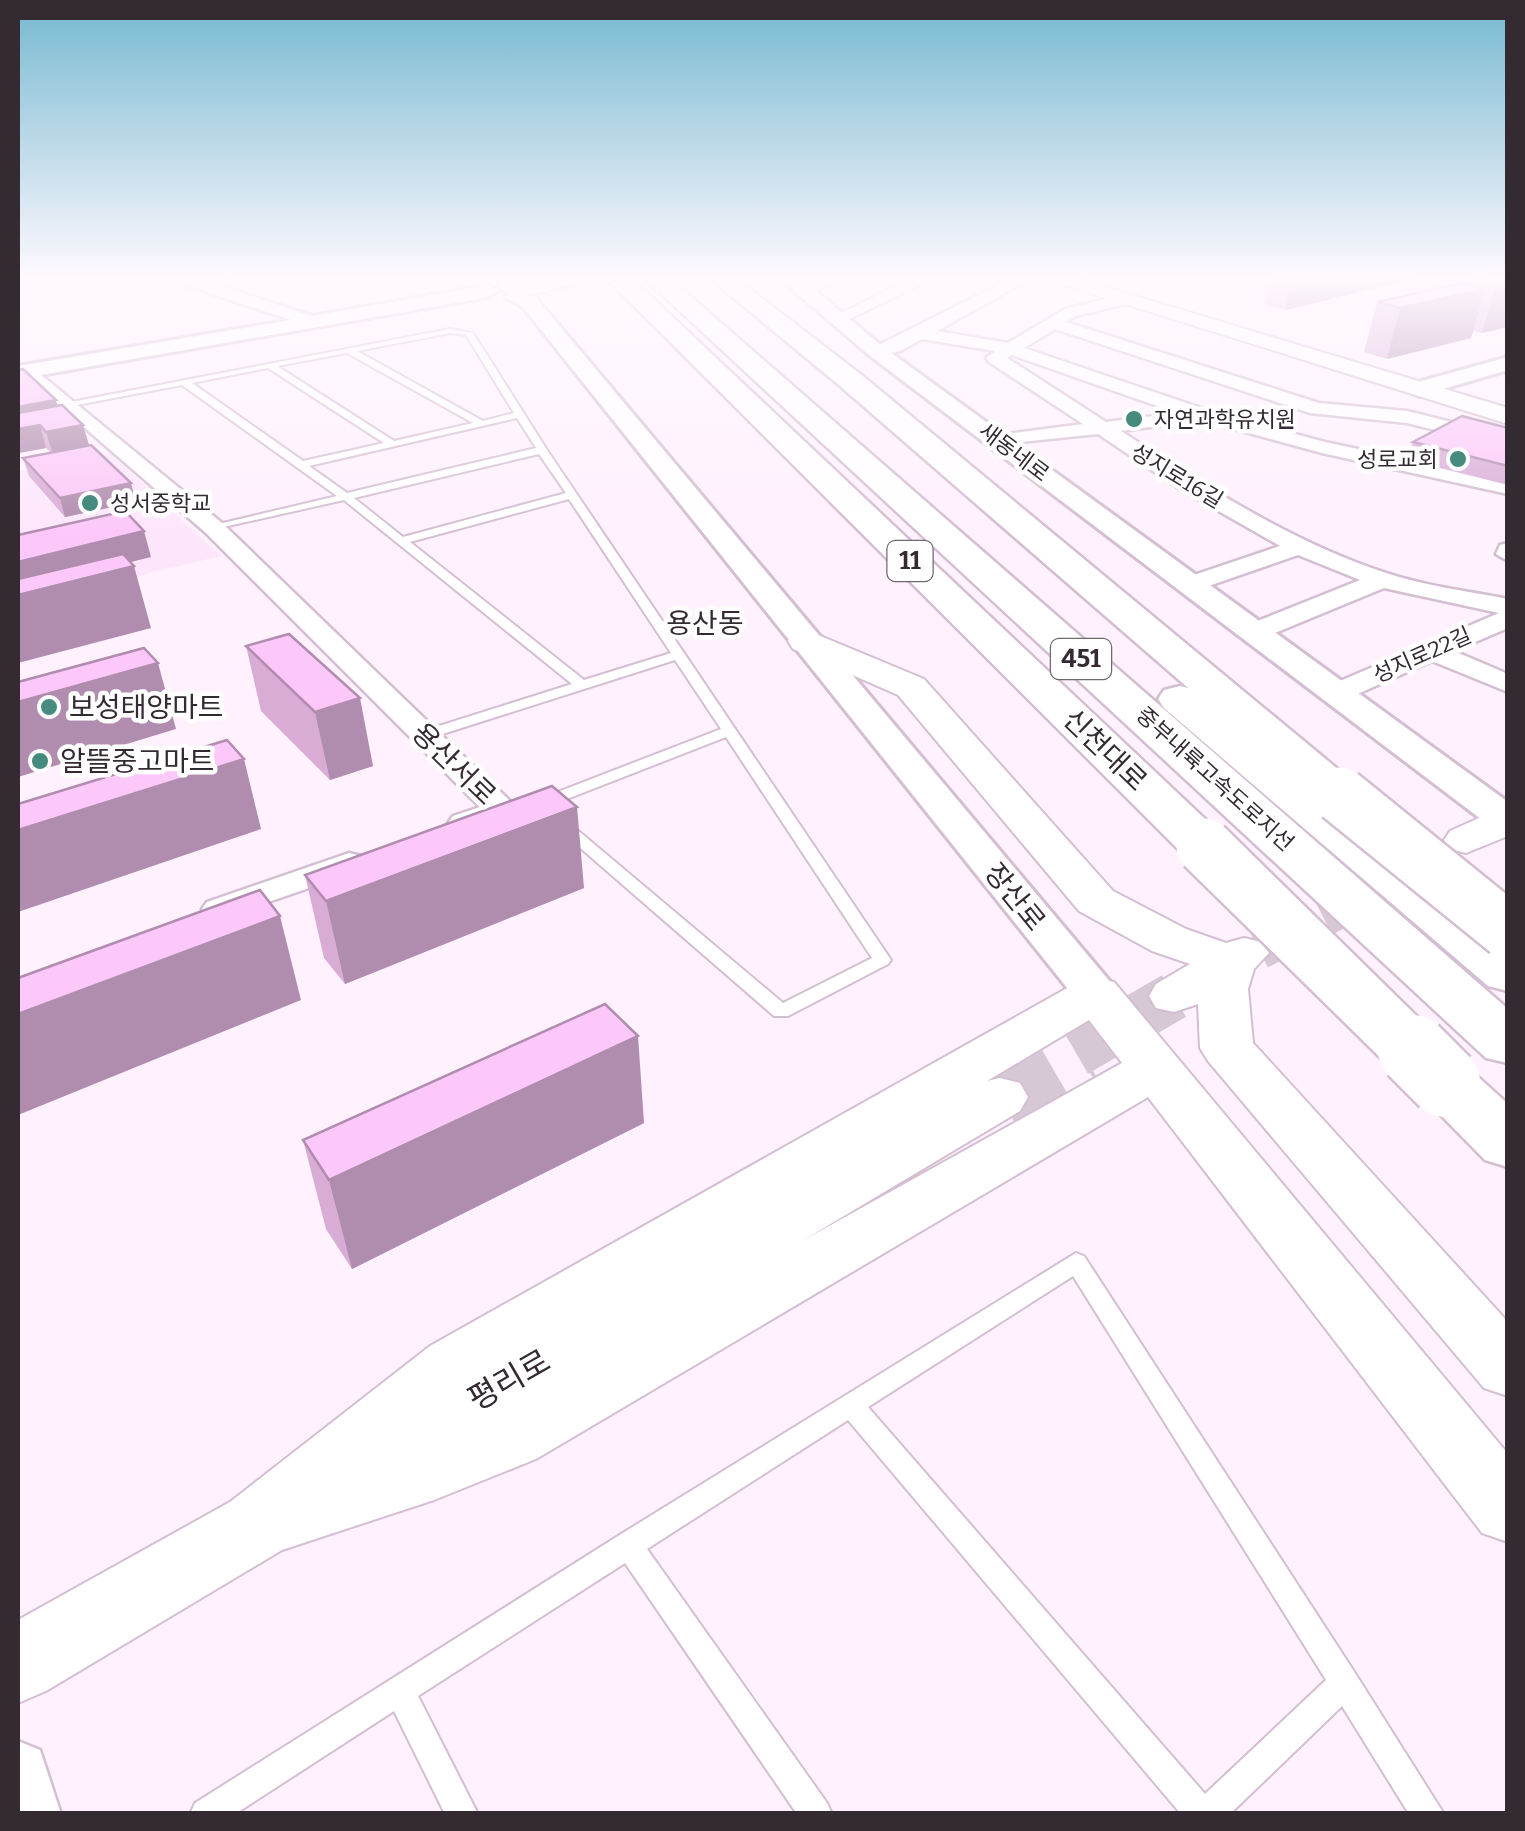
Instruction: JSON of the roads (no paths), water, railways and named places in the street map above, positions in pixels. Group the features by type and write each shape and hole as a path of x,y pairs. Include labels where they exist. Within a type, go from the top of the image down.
{"highway":[{"name":"신천대로","path":"703,361 1508,1143"},
{"name":"중부내륙고속도로지선","path":"748,361 1508,1043"},
{"name":"중부내륙고속도로지선","path":"779,361 1508,973"},
{"path":"827,361 1340,795 1508,931"}],"main road":[{"path":"1327,361 1508,416"},
{"path":"806,642 911,687 1096,901 1169,940 1240,955"},
{"path":"1466,840 1507,819"},
{"path":"1174,996 1240,955"},
{"path":"1240,955 1224,989 1227,1048 1508,1368"},
{"path":"256,1526 454,1366 1096,994"},
{"name":"장산로","path":"1096,994 1508,1509"},
{"path":"256,1526 434,1468 511,1437 1154,1069"},
{"name":"평리로","path":"18,1663 1000,1097"}],"street":[{"path":"24,372 83,361"},
{"name":"장산로","path":"577,361 1096,994"},
{"name":"새동네로","path":"891,361 1507,819"},
{"name":"성지로16길","path":"1000,361 1100,428 1298,548 1382,580 1508,607"},
{"path":"1048,361 1203,415 1279,436 1508,488"},
{"path":"1173,361 1310,406 1406,417 1508,442"},
{"path":"999,441 1203,415 1310,406 1419,389 1508,363"},
{"name":"용산서로","path":"24,372 214,528 501,810 446,829"},
{"path":"1279,436 1310,406"},
{"path":"1191,584 1298,548"},
{"path":"1254,632 1382,580"},
{"name":"성지로22길","path":"1336,693 1508,618"},
{"path":"1431,652 1508,684"},
{"path":"185,922 371,856"},
{"path":"18,1772 30,1814"}],"lane":[{"path":"66,404 288,361"},
{"path":"369,361 482,424"},
{"path":"486,361 882,960 782,1012 538,804"},
{"path":"269,365 394,444"},
{"path":"183,381 346,497 582,685"},
{"path":"300,465 520,415"},
{"path":"214,528 542,450"},
{"path":"401,541 572,495"},
{"path":"425,736 678,655"},
{"path":"501,810 538,804 728,731"},
{"path":"206,1814 1076,1262 1428,1814"},
{"path":"851,1404 1204,1814 1344,1683"},
{"path":"628,1545 816,1814"},
{"path":"400,1691 462,1814"}],"tunnel":[{"path":"1257,946 1429,858"},
{"path":"1076,1053 1174,996"},
{"path":"1000,1097 1081,1050"}],"place":[{"name":"자연과학유치원","path":"1134,419"},
{"name":"성로교회","path":"1458,459"},
{"name":"성서중학교","path":"90,503"},
{"name":"보성태양마트","path":"49,707"},
{"name":"알뜰중고마트","path":"40,761"}],"district":[{"name":"용산동","path":"705,623"}]}
